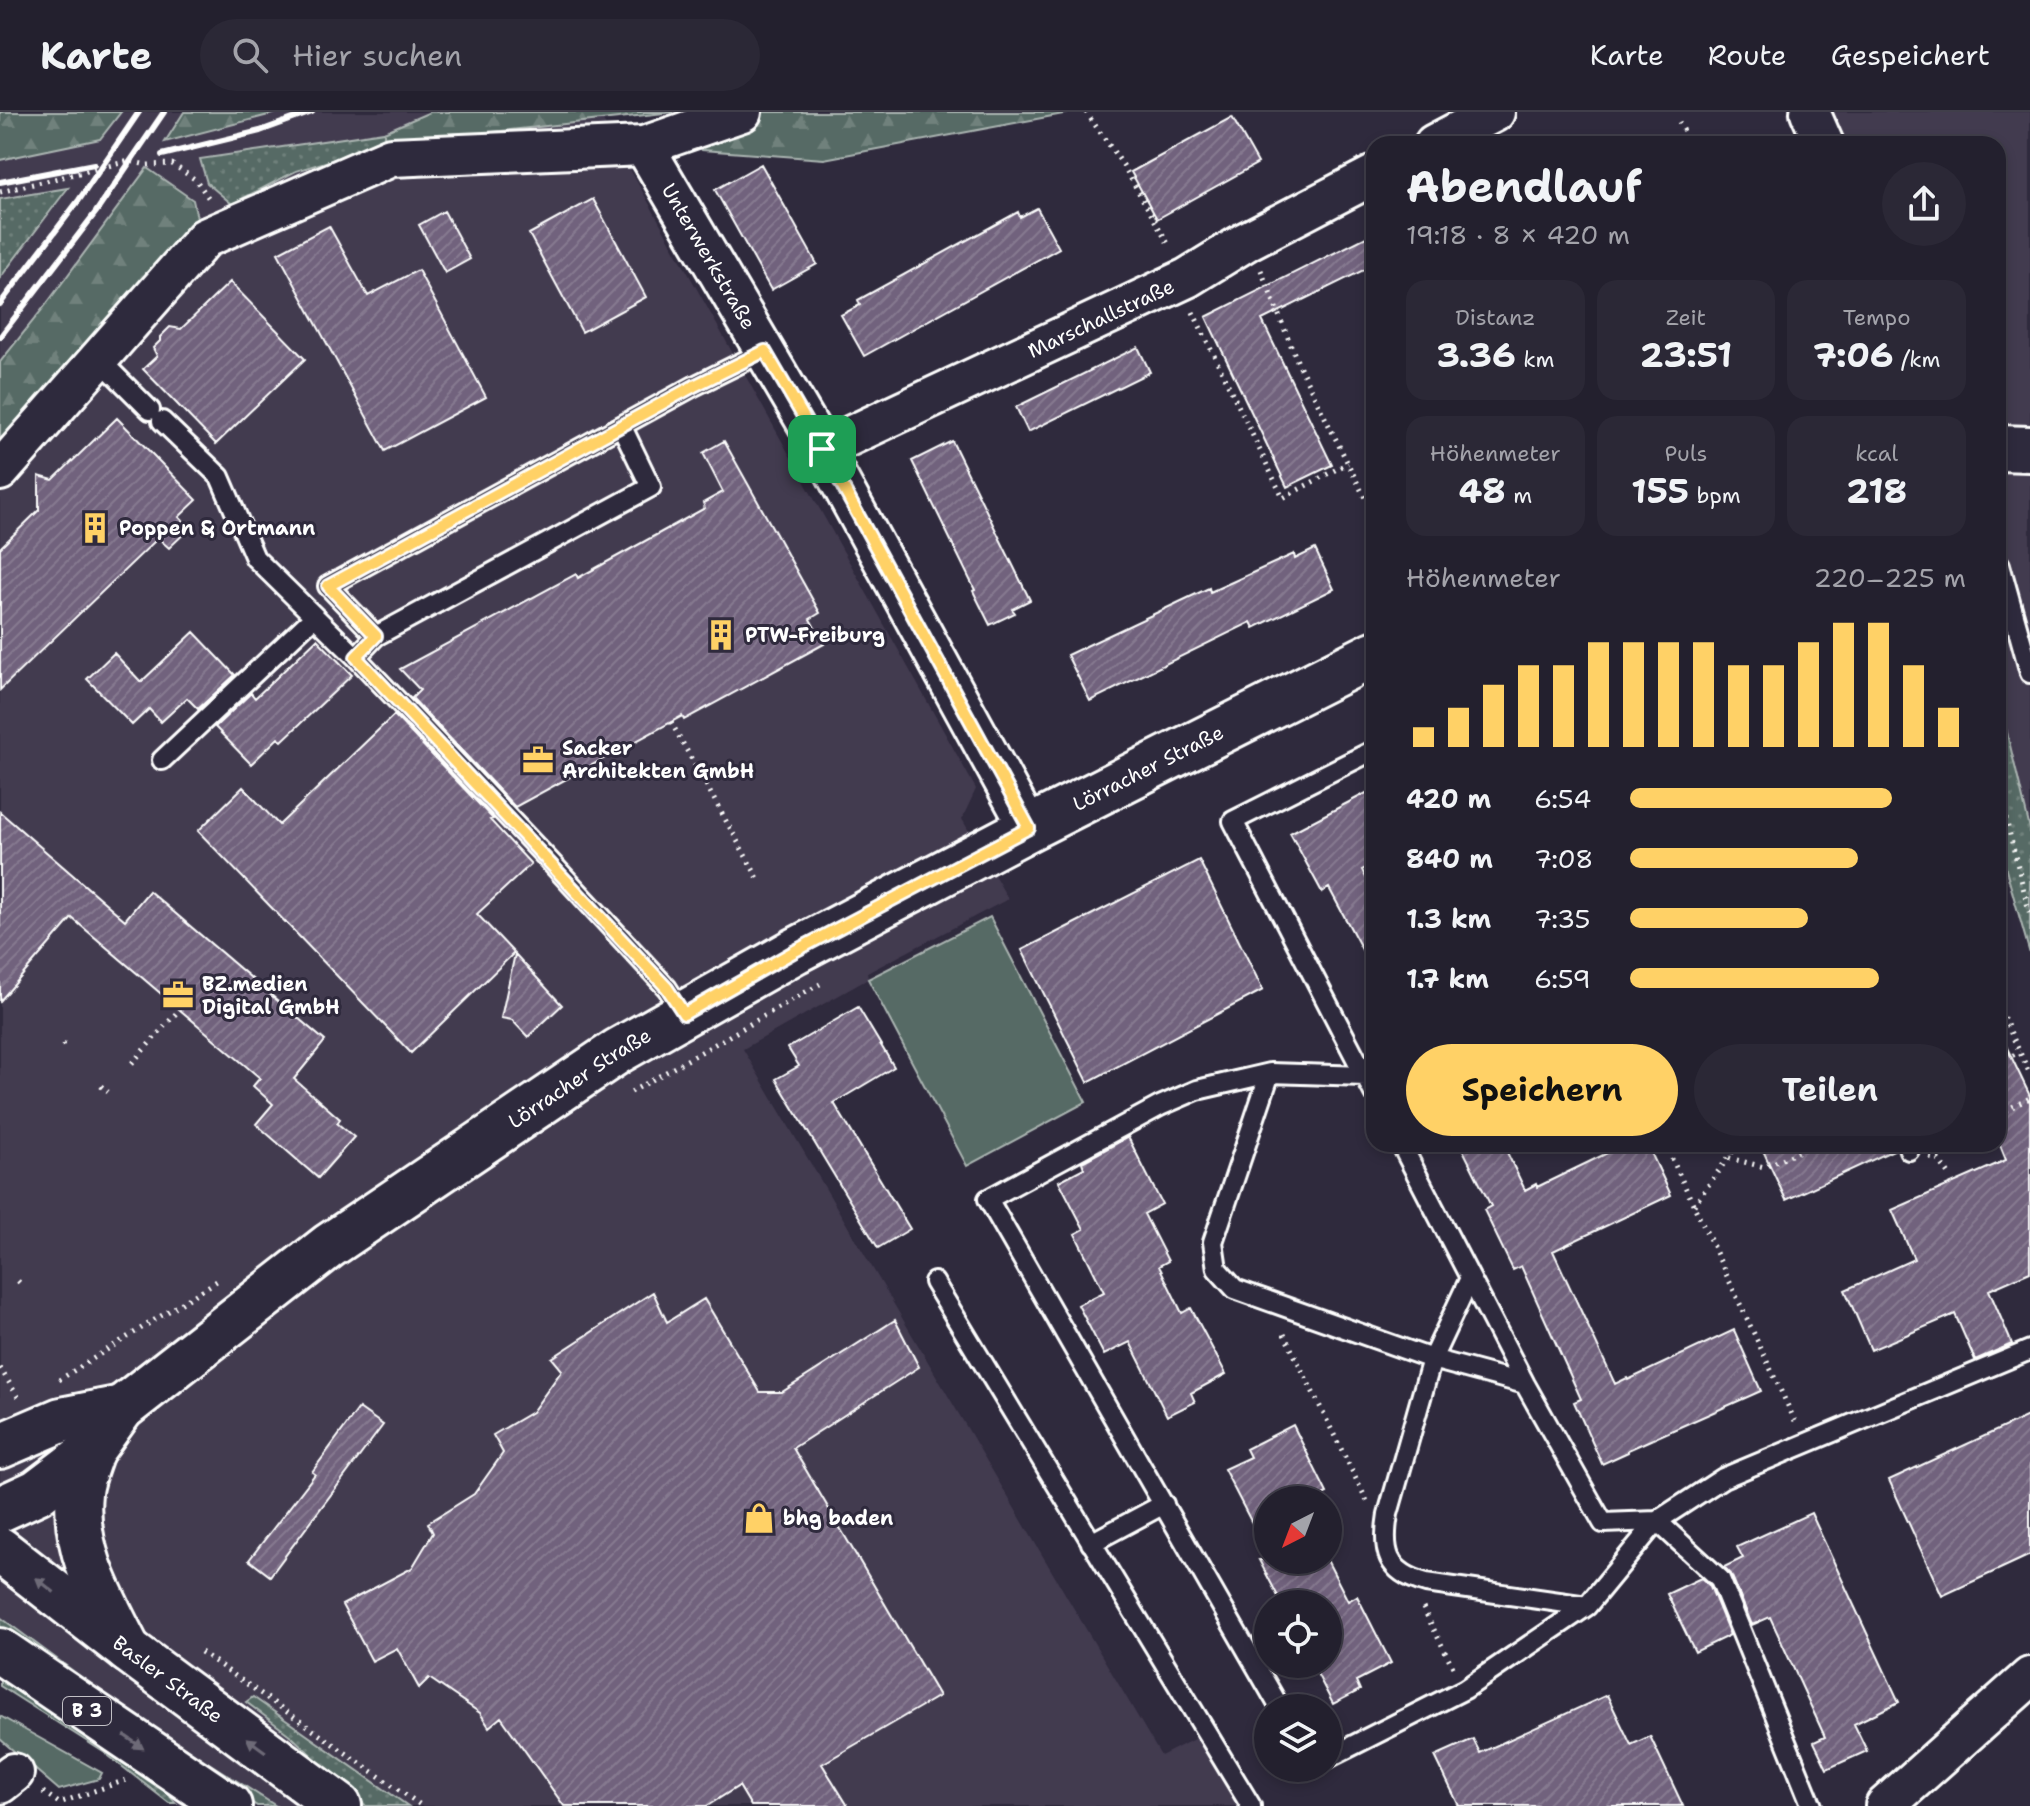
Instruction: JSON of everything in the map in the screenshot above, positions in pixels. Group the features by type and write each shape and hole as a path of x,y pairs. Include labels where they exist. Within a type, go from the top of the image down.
{"street":[{"path":"0,471 205,238 391,157 644,146 742,112"},
{"path":"1449,136 1495,112"},
{"path":"1810,112 1820,136"},
{"name":"Unterwerkstraße","path":"644,146 822,449 1029,828"},
{"name":"Marschallstraße","path":"822,449 1183,280 1247,241 1366,179"},
{"path":"2006,448 2030,449"},
{"name":"Lörracher Straße","path":"0,1509 37,1492 91,1451 122,1408 329,1246 618,1051 795,951 1029,828 1366,658"},
{"name":"Lörracher Straße","path":"0,1446 61,1420 122,1408"},
{"path":"91,1451 79,1489 78,1525 90,1573 128,1650"},
{"name":"Basler Straße","path":"0,1550 128,1650 339,1806"},
{"name":"B 3","path":"0,1651 229,1806"},
{"path":"1885,1806 2030,1677"}],"lane":[{"path":"376,636 328,586 694,386 765,351"},
{"path":"99,359 220,477 255,558 356,657 667,988 684,1014"},
{"path":"356,657 376,636 651,487 622,427"},
{"path":"2006,587 2030,673"},
{"path":"162,760 314,617"},
{"path":"1366,754 1233,821 1366,1076"},
{"path":"1272,1694 988,1199 1160,1106 1197,1090 1270,1073 1366,1084"},
{"path":"1270,1073 1213,1242 1217,1269 1224,1280 1235,1289 1432,1359 1525,1384"},
{"path":"1405,1152 1525,1384 1603,1523 1657,1521 1720,1579 1812,1806"},
{"path":"1470,1278 1432,1359 1388,1514 1384,1537 1387,1555 1407,1578 1426,1583 1587,1606"},
{"path":"934,1282 1251,1806"},
{"path":"1342,1751 1465,1689 1587,1606 1657,1521 1723,1478 2030,1350"},
{"path":"1091,1543 1164,1504"}],"path":[{"path":"1086,112 1123,165 1183,280 1283,498 1348,463"},
{"path":"1679,122 1687,136"},
{"path":"0,192 129,161 147,165 172,164 187,175"},
{"path":"1247,241 1269,285 1298,363 1366,500"},
{"path":"671,722 759,880"},
{"path":"2006,819 2030,915"},
{"path":"630,1092 818,985 826,976"},
{"path":"132,1063 179,1010"},
{"path":"2006,1022 2030,1074"},
{"path":"63,1044 69,1049"},
{"path":"2006,1058 2020,1052"},
{"path":"101,1086 108,1092"},
{"path":"2006,1110 2030,1098"},
{"path":"1669,1152 1806,1444"},
{"path":"1694,1205 1733,1152"},
{"path":"1729,1158 1764,1167 1798,1152"},
{"path":"56,1381 228,1274"},
{"path":"1268,1301 1384,1537"},
{"path":"0,1368 19,1397 31,1392"},
{"path":"1407,1578 1465,1689"},
{"path":"195,1649 422,1806"},
{"path":"7,1779 57,1804 127,1780"}],"shaded area":[{"path":"121,112 184,112 166,142 280,112 430,112 384,132 200,159 207,183 232,204 296,171 385,144 602,119 976,789 962,819 1008,899 867,973 868,979 743,1049 1161,1756 1198,1737 1240,1806 180,1806 156,1781 108,1747 0,1679 0,457 147,169 0,362 0,278 67,189 0,199 0,160 100,139"},
{"path":"1786,112 2030,112 2030,829 2006,728 2006,136 1797,136"}],"green space":[{"path":"0,112 121,112 100,139 0,160"},
{"path":"184,112 280,112 165,142"},
{"path":"430,112 673,112 385,144 384,132"},
{"path":"679,112 1074,112 824,159 702,150"},
{"path":"384,132 385,144 296,171 232,204 207,183 200,159"},
{"path":"147,168 193,200 199,227 0,457 0,362"},
{"path":"68,188 64,193 0,278 0,199"},
{"path":"2006,728 2030,829 2030,954 2006,870"},
{"path":"990,917 1086,1102 967,1166 868,979"},
{"path":"0,1617 126,1710 276,1806 257,1806 53,1671 0,1630"},
{"path":"0,1679 108,1747 156,1781 176,1803 169,1803 105,1753 0,1686"},
{"path":"253,1697 408,1806 366,1806 291,1736 246,1702"},
{"path":"0,1716 102,1773 99,1779 59,1790 0,1739"}],"building":[{"path":"1232,117 1258,163 1157,219 1131,172"},
{"path":"761,164 817,264 771,290 715,190"},
{"path":"593,199 646,297 582,332 529,234"},
{"path":"1037,208 1059,248 864,356 841,315 860,305 858,300 1018,212 1020,217"},
{"path":"444,211 470,259 445,273 419,225"},
{"path":"329,226 368,296 418,270 486,397 385,451 278,253"},
{"path":"1366,237 1366,269 1262,320 1332,465 1287,487 1206,317"},
{"path":"230,282 305,359 216,444 143,369 157,356 153,348 170,327 181,329"},
{"path":"1138,347 1150,372 1028,432 1016,407"},
{"name":"Poppen & Ortmann","path":"117,418 197,500 179,517 190,528 169,548 158,538 0,690 0,548 39,510 39,476 53,480"},
{"name":"PTW-Freiburg","path":"724,441 820,613 810,619 824,644 684,720 682,716 515,807 412,698 420,690 400,669 576,574 578,578 705,508 703,503 723,492 703,453"},
{"path":"952,441 1030,600 1012,609 1015,613 990,625 912,461"},
{"path":"1315,549 1334,589 1254,628 1251,622 1090,701 1067,655 1209,588 1210,592 1294,554 1295,559"},
{"path":"194,632 235,675 198,709 187,698 161,722 149,709 132,725 87,679 114,653 141,682"},
{"path":"317,639 352,675 282,741 278,738 251,764 215,727 251,693 255,698"},
{"path":"394,715 493,819 490,820 531,864 477,914 514,953 411,1053 198,831 243,787 279,825"},
{"path":"1366,793 1366,868 1362,870 1366,878 1366,957 1329,888 1322,892 1290,833"},
{"path":"0,812 125,920 149,891 325,1041 294,1079 340,1119 337,1123 354,1137 318,1178 256,1124 273,1104 253,1086 260,1078 72,918 0,1001"},
{"path":"1199,860 1263,990 1088,1082 1022,950"},
{"path":"515,954 562,1005 528,1037 512,1020 501,1018"},
{"path":"858,1007 894,1067 834,1103 910,1229 878,1248 776,1079 799,1066 788,1048"},
{"path":"2006,1046 2030,1096 2030,1272 1989,1290 2012,1344 1975,1360 1955,1314 1871,1350 1845,1290 1914,1259 1892,1210 2006,1160 2003,1152 2006,1152"},
{"path":"1128,1137 1162,1204 1144,1214 1168,1261 1159,1266 1182,1313 1191,1308 1226,1374 1191,1393 1195,1402 1167,1416 1130,1342 1104,1355 1078,1305 1104,1292 1075,1234 1084,1229 1059,1181 1084,1168 1082,1162"},
{"path":"1464,1152 1507,1152 1525,1190 1609,1152 1651,1152 1671,1195 1553,1251 1615,1384 1734,1330 1761,1391 1602,1464 1574,1402 1581,1399 1521,1266 1513,1270 1484,1210 1491,1206"},
{"path":"1764,1152 1890,1152 1786,1200"},
{"path":"653,1292 667,1322 704,1299 760,1392 782,1392 895,1320 919,1367 793,1448 939,1696 822,1764 848,1806 751,1806 739,1786 707,1806 564,1806 501,1717 489,1727 480,1713 429,1678 419,1688 397,1648 372,1661 342,1605 412,1568 433,1533 428,1523 474,1494 503,1453 493,1435 532,1412 562,1370 552,1358"},
{"path":"359,1408 383,1425 270,1576 249,1560 315,1474 312,1472"},
{"path":"2030,1415 2030,1555 1942,1596 1889,1480"},
{"path":"1293,1425 1324,1486 1254,1486 1254,1527 1224,1469 1250,1457 1246,1449"},
{"path":"1811,1513 1899,1702 1854,1724 1867,1751 1827,1769 1814,1742 1825,1737 1770,1617 1752,1625 1731,1574 1724,1567 1743,1558 1737,1547"},
{"path":"1266,1574 1334,1574 1348,1601 1357,1596 1391,1663 1356,1681 1360,1690 1342,1699 1342,1694 1328,1694 1319,1678 1342,1678 1342,1590 1275,1590"},
{"path":"1701,1578 1710,1586 1730,1635 1695,1652 1667,1594"},
{"path":"1607,1695 1631,1745 1650,1736 1683,1806 1459,1806 1435,1756 1473,1739 1480,1753"}],"railway":[{"path":"0,304 79,200 139,112"},
{"path":"0,337 96,212 164,112"},
{"path":"162,155 260,131 312,112"},
{"path":"0,182 94,164"}],"place":[{"name":"Poppen & Ortmann","path":"95,528"},
{"name":"PTW-Freiburg","path":"721,635"},
{"name":"Sacker Architekten GmbH","path":"538,760"},
{"name":"BZ.medien Digital GmbH","path":"178,995"},
{"name":"bhg baden","path":"759,1518"}],"route":[{"path":"765,351 822,449 1029,828 795,951 684,1014 667,988 356,657 376,636 328,586 694,386 765,351"}]}
